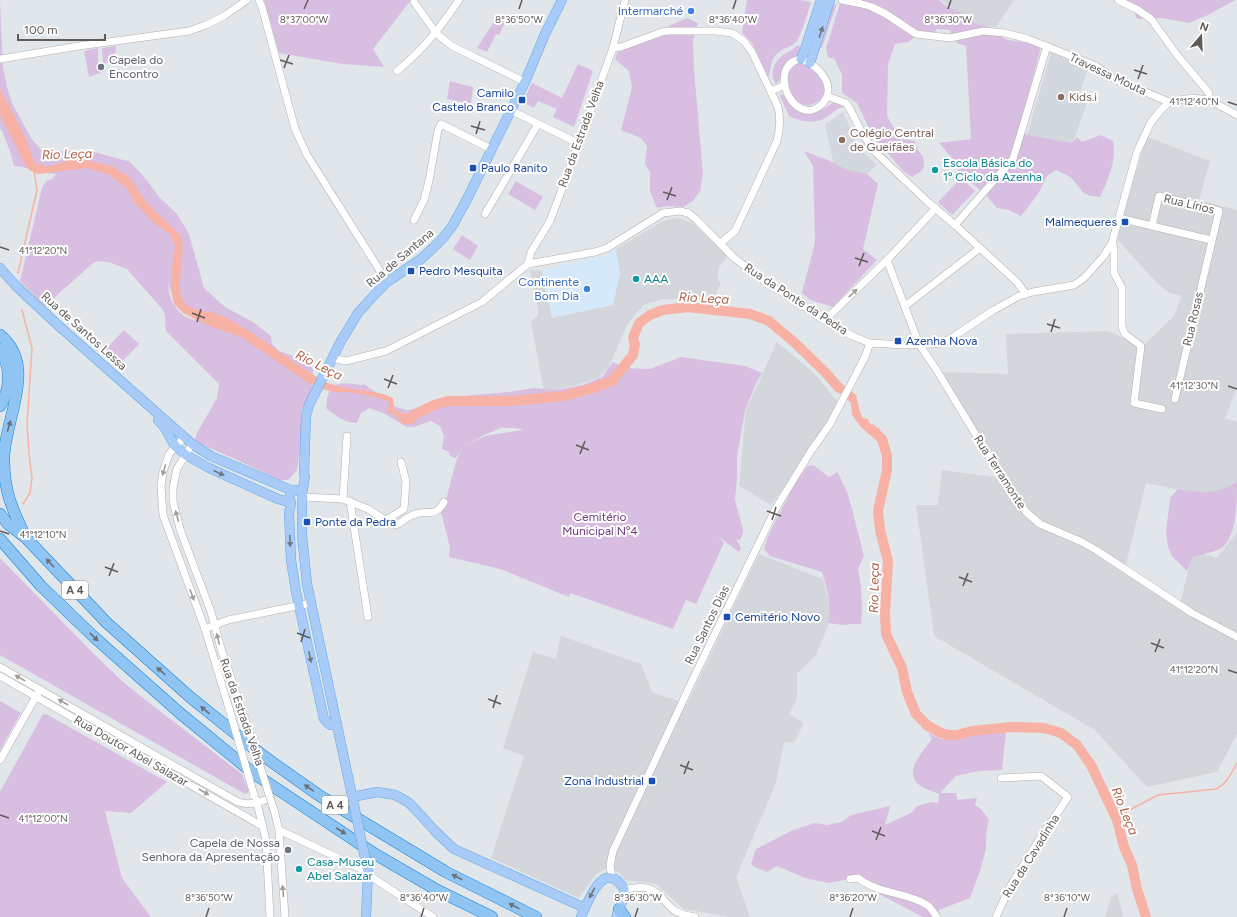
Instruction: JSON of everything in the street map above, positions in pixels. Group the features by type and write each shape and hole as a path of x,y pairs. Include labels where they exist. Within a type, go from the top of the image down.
{"highway":[{"path":"0,335 12,350 16,362 18,380 16,397 8,428 4,459 6,491 26,538"},
{"path":"0,349 4,356 8,370 8,384 3,402 0,406"},
{"name":"A 4","path":"0,514 8,524 26,538 107,623 190,697 262,755 320,796 446,872 536,917"},
{"name":"A 4","path":"0,539 41,586 94,637 181,714 253,773 375,854 437,890 492,917"}],"main road":[{"name":"Rua de Santana","path":"299,495 305,478 306,416 313,396 332,358 358,314 387,282 421,259 443,238 461,211 525,82 545,34 562,0"},
{"path":"801,59 821,0"},
{"path":"810,63 830,0"},
{"name":"Rua de Santos Lessa","path":"0,268 16,286 60,327 184,438 211,456 299,495"},
{"name":"Rua de Santos Lessa","path":"153,410 175,446 186,455 208,468 278,499 291,502"},
{"path":"337,724 330,724 324,719 299,605 291,560 289,513 291,502 290,496 299,495 303,556 311,603 337,724 368,872 366,917"},
{"path":"353,801 377,792 394,795 408,802 454,849 582,914 599,882 604,879 612,878 618,881 624,889 624,897 620,914"}],"street":[{"path":"0,59 79,46 188,31 206,25 224,16 247,0"},
{"path":"259,0 262,6 295,129 304,149 387,282"},
{"path":"397,71 416,55 436,33 459,0"},
{"name":"Rua da Estrada Velha","path":"528,264 531,252 550,221 612,48 625,0"},
{"name":"Travessa Mouta","path":"842,0 872,7 886,14 916,34 950,38 983,31 1005,33 1028,39 1096,66 1114,79 1169,102"},
{"path":"1118,0 1138,10 1151,20 1177,55 1209,93 1209,100"},
{"path":"414,2 436,33 452,46 525,82"},
{"path":"612,48 621,47 662,32 716,31 732,33 744,41 752,52 778,107 780,116 778,141 735,231 721,243"},
{"path":"955,225 1013,160 1047,46"},
{"path":"801,59 810,63 824,76 828,85 827,96 817,107 812,109 802,109 795,106 790,100 784,77 787,68 792,62 801,59"},
{"path":"771,91 785,85"},
{"path":"827,96 846,104 850,109 860,131 873,150 1017,282 1026,294"},
{"path":"1169,102 1192,98 1209,100 1237,115"},
{"name":"Rua da Ponte da Pedra","path":"332,358 346,361 386,351 482,302 528,264 607,248 663,213 672,211 688,213 721,243 733,257 756,275 825,320 855,337 870,343 905,345 942,343 1009,301 1026,294 1074,285 1084,278 1104,257 1112,243 1142,140 1151,122 1169,102"},
{"path":"510,110 578,143"},
{"path":"414,220 424,200 438,130 441,124 491,149"},
{"path":"485,214 538,124"},
{"name":"Rua Lírios","path":"1152,226 1159,196 1219,211 1211,240"},
{"path":"825,320 887,260 936,208"},
{"path":"1119,218 1211,240"},
{"name":"Rua Rosas","path":"1175,399 1211,240"},
{"path":"1112,243 1114,248 1114,273 1122,288 1122,327 1125,334 1142,346 1134,403 1162,410"},
{"path":"905,306 980,248"},
{"name":"Rua Terramonte","path":"887,260 919,344 985,450 1026,512 1040,524 1091,547 1192,613 1237,637"},
{"name":"Rua Santos Dias","path":"612,878 610,866 612,851 694,677 776,508 811,450 830,424 861,366 870,343"},
{"path":"347,436 347,500 368,617"},
{"name":"Rua da Estrada Velha","path":"184,438 169,454 163,472 160,486 163,515 204,629 254,795 259,802 262,826 266,840 270,917"},
{"name":"Rua da Estrada Velha","path":"192,444 177,469 173,488 175,513 214,625 271,798 279,830 280,864 285,917"},
{"path":"386,520 404,509 406,482 401,462"},
{"path":"299,495 347,500 368,509 396,525 418,513 436,512 440,509 444,502"},
{"path":"174,546 185,541"},
{"path":"204,629 228,620 311,603"},
{"name":"Rua Doutor Abel Salazar","path":"0,667 238,802 245,804 259,802"},
{"name":"Rua Doutor Abel Salazar","path":"0,676 262,826"},
{"path":"0,760 40,690"},
{"name":"Rua da Cavadinha","path":"996,917 1010,886 1036,844 1070,795 1041,776 1001,778"},
{"path":"259,802 271,798"},
{"path":"279,830 368,872 374,878 433,917"},
{"path":"267,864 280,864"},
{"path":"850,879 858,878 866,885 914,899 928,906 937,917"},
{"path":"624,889 640,887 648,888 661,897 675,911 684,915 695,917"}],"shaded area":[{"path":"941,0 1014,0 996,27 980,27"},
{"name":"Kids.i","path":"1051,53 1088,69 1079,95 1088,99 1073,143 1027,135"},
{"path":"0,89 25,137 35,163 47,167 76,158 112,166 129,177 144,199 182,237 180,292 181,297 187,305 191,308 218,314 230,320 328,383 336,386 377,393 393,398 394,409 406,415 410,412 417,419 408,424 387,411 389,402 380,398 322,389 307,382 241,337 212,327 183,313 174,304 171,290 172,266 175,247 170,234 154,223 135,203 126,188 110,175 87,168 38,174 29,170 0,115"},
{"name":"Colégio Central de Gueifães","path":"843,112 860,149 877,165 867,174 835,170 825,124"},
{"path":"1147,137 1210,161 1199,200 1237,210 1237,388 1225,418 1237,422 1237,502 1146,483 1125,568 1180,604 1193,551 1217,558 1237,532 1237,734 1217,772 1147,787 1095,730 934,636 916,505 938,505 942,470 1001,478 936,372 1008,374 1006,334 1108,331 1142,347 1173,317 1182,296 1170,293 1157,283 1117,239"},
{"path":"676,218 693,223 727,256 718,269 718,281 721,283 713,300 663,299 644,305 628,323 608,368 598,378 576,385 544,392 531,322 538,315 538,309 530,270 542,271 552,318 613,305 620,273 616,249 663,221"},
{"path":"616,249 620,273 613,305 552,318 542,271 557,266 604,256"},
{"path":"777,342 814,373 841,406 771,505 739,486 746,410"},
{"path":"832,376 856,395 863,418 868,419 871,427 879,428 883,436 880,439 875,434 869,434 861,427 852,415 851,403 828,382"},
{"path":"759,554 823,579 832,616 816,655 797,674 797,698 789,714 804,723 794,743 784,742 776,783 736,877 750,917 730,917 684,909 656,884 625,880 617,871 607,868 596,874 579,898 491,858 524,756 503,748 533,652 556,659 561,636 641,664 652,692 687,704"},
{"path":"1117,893 1123,917 1105,917 1111,897"}],"green space":[{"path":"0,0 3,68 7,87 12,103 31,138 43,152 87,150 127,161 128,160 146,179 159,197 177,214 189,234 204,288 225,307 253,322 271,336 272,344 279,351 296,357 313,368 313,379 311,384 313,386 301,412 301,441 297,470 288,480 279,480 194,441 217,398 219,384 166,331 165,315 163,310 127,269 108,262 98,261 93,263 45,306 20,281 42,188 46,181 52,179 56,174 14,166 11,154 0,129","holes":["169,283 170,289 196,321 184,316 175,307 171,300"]},
{"path":"264,0 411,0 373,49 384,67 343,64 279,53"},
{"path":"747,0 801,0 811,2 802,30 797,40 792,45 778,52 772,61 768,77 752,43 742,33"},
{"path":"841,0 939,0 945,5 962,13 976,24 989,27 996,34 1008,40 1038,45 1040,51 1018,133 1072,143 1077,137 1082,142 1101,135 1113,141 1113,163 1109,177 1100,197 1084,193 1070,177 1056,170 1047,176 1038,194 1021,216 1009,210 997,208 986,195 958,172 957,164 939,143 971,139 966,46 957,43 953,33 951,34 950,30 936,29 935,33 924,31 908,42 895,44 888,64 887,116 900,139 915,141 916,147 923,157 924,167 920,172 912,177 903,171 872,135 857,103 842,93 842,75 833,56 833,59 828,57 826,48"},
{"path":"1124,0 1235,0 1208,15 1189,23 1162,18 1137,19 1132,8"},
{"path":"837,3 822,48 820,47 833,6"},
{"path":"497,17 506,21 499,35 496,34 487,52 477,48"},
{"path":"687,18 698,23 693,41 703,175 700,191 693,201 683,207 668,206 657,208 650,191 650,172 645,164 647,146 641,138 621,130 632,87 629,71 615,59 619,48 657,35 669,26"},
{"path":"797,45 803,48 798,57 790,59 786,64 779,81 776,84 773,77 773,69 775,65 784,54 794,49"},
{"path":"116,46 115,62 103,63 102,48"},
{"path":"98,48 98,68 105,71 89,77 84,51"},
{"path":"578,64 593,71 574,127 553,117 557,109 538,101 534,108 523,102 532,83 562,98"},
{"path":"796,64 803,64 807,66 821,80 824,88 823,95 819,101 805,105 798,103 792,97 788,75"},
{"path":"450,81 473,87 471,104 447,99"},
{"path":"779,94 785,96 787,101 794,109 799,112 809,114 822,110 834,103 838,103 845,107 838,109 821,120 811,122 800,120 789,116"},
{"path":"804,151 830,161 847,170 867,174 878,184 863,249 877,260 833,307 810,300 802,293 815,242 813,166"},
{"path":"961,178 975,191 952,215 938,202"},
{"path":"516,181 543,197 535,210 508,194"},
{"path":"462,235 478,246 470,260 453,249"},
{"path":"124,330 139,344 117,367 102,353"},
{"name":"Cemitério Municipal Nº4","path":"681,357 745,366 762,373 756,383 745,411 737,456 735,500 743,533 740,540 736,539 741,548 739,552 719,537 724,543 696,604 686,600 673,629 570,593 569,597 500,569 449,557 450,547 441,512 446,500 457,458 461,452 455,458 449,455 449,452 442,449 444,436 440,426 431,421 414,427 407,427 383,413 369,408 361,413 357,423 352,423 333,414 326,408 329,392 335,385 344,383 364,384 396,407 407,410 432,407 444,400 462,396 509,392 534,388 556,390 583,385 602,377 613,362 625,368 650,369","holes":["501,428 516,428 523,430 485,436 465,446 484,435"]},
{"path":"813,465 829,477 837,471 848,494 864,556 858,569 861,587 861,624 843,625 828,623 829,604 822,572 770,556 764,549 768,536 796,481 808,466"},
{"path":"1237,481 1234,526 1228,541 1221,548 1193,557 1187,571 1172,556 1168,547 1166,532 1170,498 1178,489 1209,492 1224,489"},
{"path":"0,558 123,682 242,774 249,792 245,794 0,655"},
{"path":"0,701 21,713 0,750"},
{"path":"43,714 48,715 167,782 131,813 105,811 122,878 151,917 0,917 0,792"},
{"path":"989,732 1006,733 1002,770 979,771 956,776 940,793 956,793 957,800 977,798 975,805 981,809 989,820 986,835 986,849 970,898 939,910 935,917 923,917 879,894 874,887 850,879 829,883 805,878 777,866 767,872 751,864 756,849 791,831 814,823 827,825 842,822 851,815 890,806 885,825 911,813 917,806 932,802 938,803 939,794 917,783 913,772 917,760 932,739 928,733 941,739 955,739"}],"waterway":[{"path":"18,273 37,190 34,171"},
{"name":"Rio Leça","path":"403,418 411,419 415,414 434,405 448,401 511,401 564,396 612,381 633,355 635,344 633,338 639,323 650,315 663,310 688,307 750,314 769,321 795,343 839,388"},
{"path":"22,310 32,348 27,424 32,478 30,493 23,504"},
{"name":"Rio Leça","path":"871,429 882,439 887,456 887,470 878,511 880,530 888,561 885,613 886,634 902,668 907,692 916,714 928,726 941,733 949,735 1012,727 1044,728 1061,733 1077,745 1091,765 1117,820 1124,847 1132,865 1137,889 1146,917"},
{"path":"1117,820 1124,813 1158,795 1216,789 1226,781 1237,763"}],"place":[{"name":"Intermarché","path":"691,11"},
{"name":"Capela do Encontro","path":"101,67"},
{"name":"Kids.i","path":"1061,97"},
{"name":"Camilo Castelo Branco","path":"522,100"},
{"name":"Colégio Central de Gueifães","path":"842,140"},
{"name":"Paulo Ranito","path":"473,168"},
{"name":"Escola Básica do 1º Ciclo da Azenha","path":"935,170"},
{"name":"Malmequeres","path":"1125,222"},
{"name":"Pedro Mesquita","path":"411,271"},
{"name":"AAA","path":"636,279"},
{"name":"Continente Bom Dia","path":"587,289"},
{"name":"Azenha Nova","path":"898,341"},
{"name":"Ponte da Pedra","path":"307,522"},
{"name":"Cemitério Novo","path":"727,617"},
{"name":"Zona Industrial","path":"652,781"},
{"name":"Capela de Nossa Senhora da Apresentação","path":"288,850"},
{"name":"Casa-Museu Abel Salazar","path":"299,869"}]}
